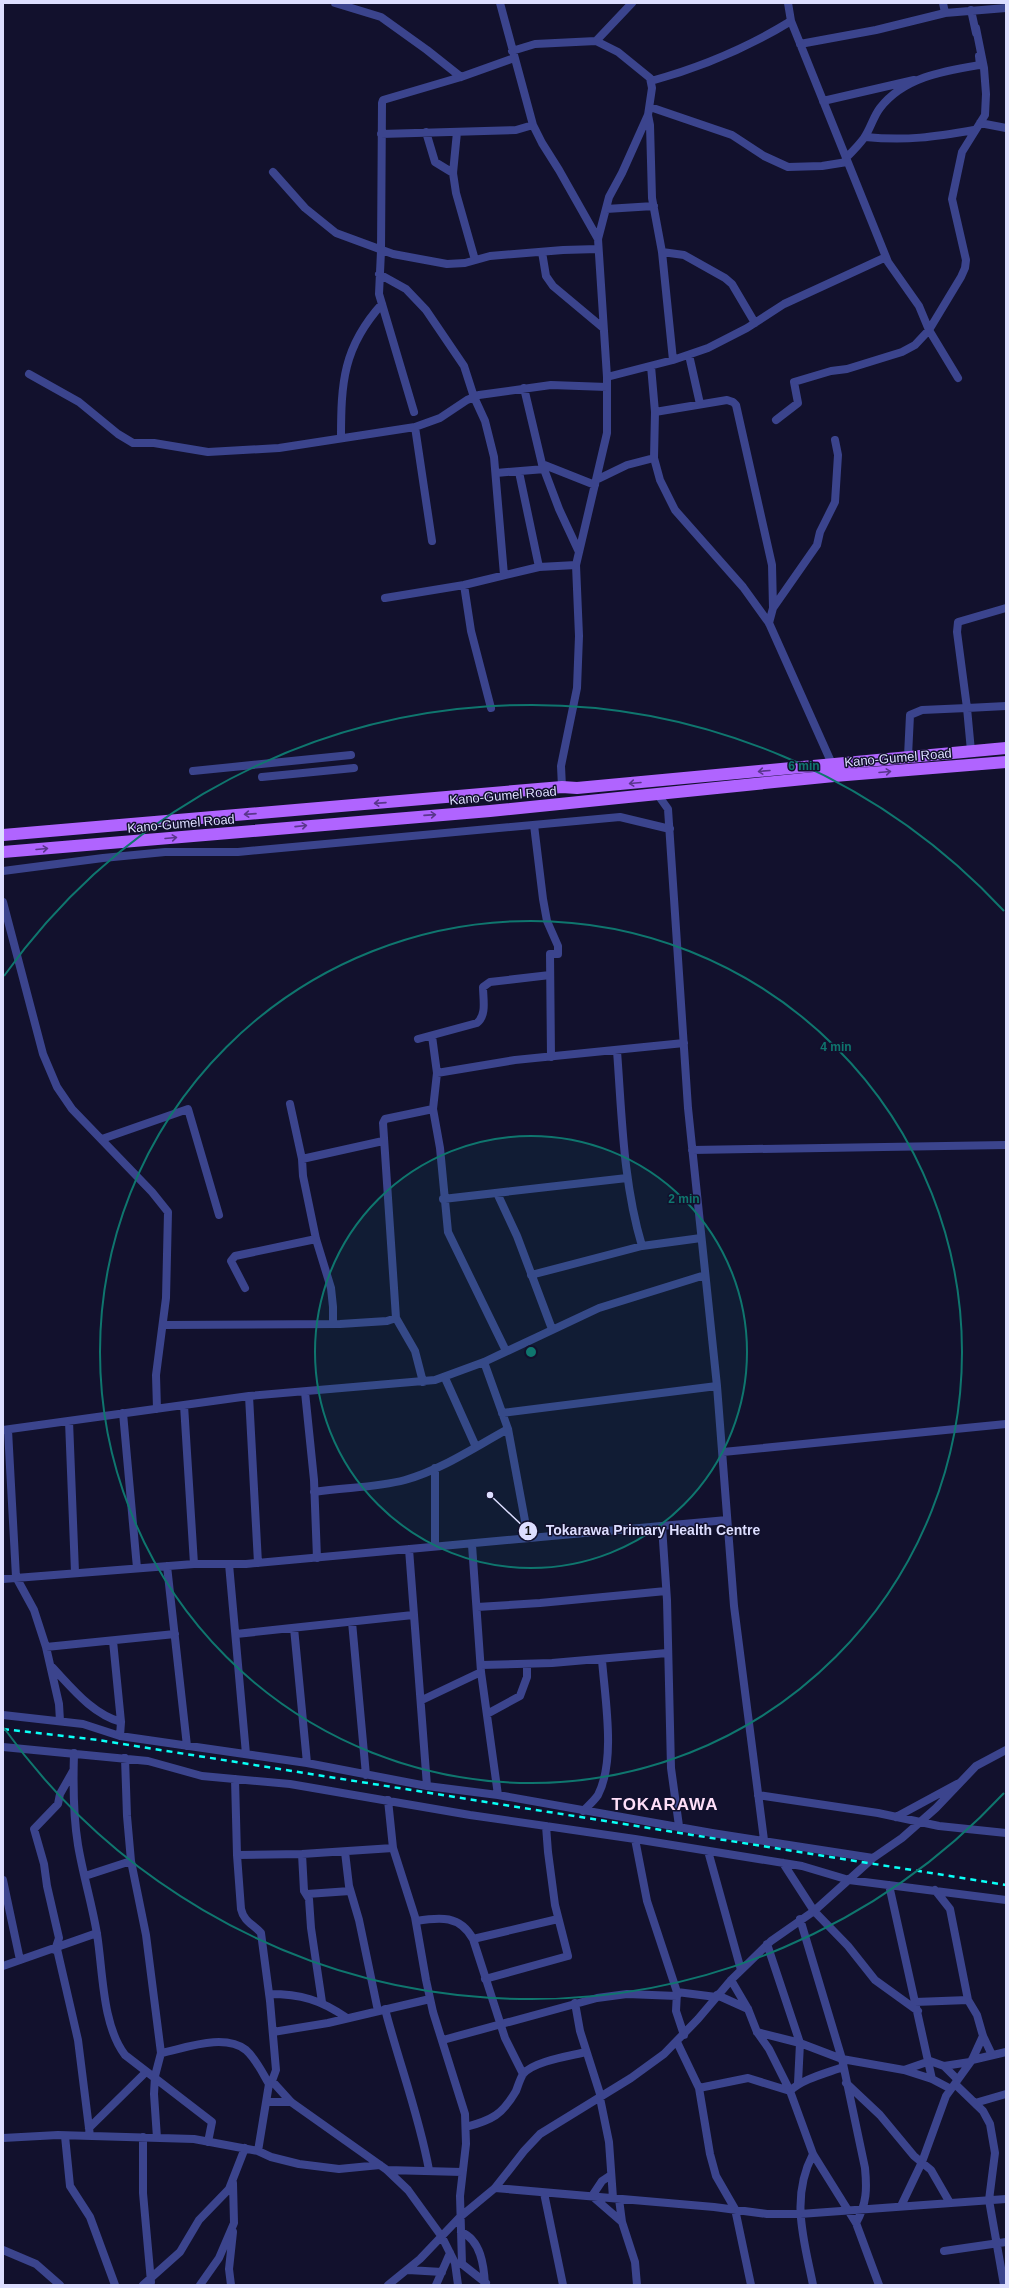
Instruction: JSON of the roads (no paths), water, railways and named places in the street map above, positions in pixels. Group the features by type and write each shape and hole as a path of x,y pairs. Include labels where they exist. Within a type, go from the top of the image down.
{"main road":[{"name":"Kano-Gumel Road","path":"3,835 562,788 591,787 908,756 935,755 1006,748"},
{"path":"935,755 936,768"},
{"name":"Kano-Gumel Road","path":"3,852 658,795 1006,762"},
{"path":"282,812 282,828"}],"street":[{"path":"335,3 381,17 461,77"},
{"path":"500,3 533,125 598,239"},
{"path":"596,41 632,3"},
{"path":"788,3 791,21 886,257 919,306 929,330 958,378"},
{"path":"943,3 945,14"},
{"path":"800,44 945,14 971,10 1006,8"},
{"path":"776,420 798,403 794,382 831,371 847,370 902,352 916,345 929,330 965,268 963,244 952,199 962,152 985,115 986,94 984,68 971,10"},
{"path":"651,81 708,64 758,41 791,21"},
{"path":"649,111 732,134 764,156 788,168 822,166 846,160 865,137 874,117 890,98 922,78 942,71 980,65 976,28"},
{"path":"414,412 382,304 379,274 381,251 381,108 386,97 461,77 535,44 596,41 618,52 651,81"},
{"path":"823,101 922,78 984,68"},
{"path":"651,81 649,111 650,165 654,206 662,252 673,360"},
{"path":"562,788 561,766 577,688 579,636 576,565 607,433 607,377 602,327 598,239 609,197 622,173 649,111"},
{"path":"381,134 516,130 533,125"},
{"path":"865,137 893,140 922,139 977,126 1006,128"},
{"path":"426,132 435,162 454,173"},
{"path":"458,132 454,173 456,193 475,260"},
{"path":"273,172 325,226 336,233 381,251 447,264 490,256 598,249"},
{"path":"606,209 654,206"},
{"path":"542,252 546,276 553,286 602,327"},
{"path":"662,252 684,255 724,278 736,291 755,323"},
{"path":"607,377 673,360 708,348 755,323 784,304 886,257"},
{"path":"379,274 406,289 426,310 464,366 474,397 485,421 496,473 504,575"},
{"path":"341,438 341,395 345,369 361,331 382,304"},
{"path":"690,355 700,404"},
{"path":"651,366 655,412 654,458 660,480 675,510 743,587 769,623 832,764"},
{"path":"29,374 79,402 118,434 133,443 154,443 208,452 279,448 415,428 440,418 474,397 524,388 551,385 607,387"},
{"path":"524,388 544,466 559,509 579,552"},
{"path":"655,412 727,400 736,405 772,565 772,608 769,623"},
{"path":"415,428 432,541"},
{"path":"772,608 817,545 820,532 835,502 838,455 835,440"},
{"path":"496,473 519,472 544,466 595,483 627,466 654,458"},
{"path":"519,472 539,567"},
{"path":"385,598 464,585 539,567 576,565"},
{"path":"464,585 471,631 491,708"},
{"path":"971,751 957,632 958,622 1006,608"},
{"path":"908,756 910,715 922,710 1006,706"},
{"path":"193,771 351,755"},
{"path":"262,777 354,768"},
{"path":"658,795 668,808 680,1005 692,1150 723,1452 734,1606 764,1840"},
{"path":"3,871 103,858 165,852 238,852 620,817 670,829"},
{"path":"534,825 547,921 558,946 558,954 550,954 551,1057"},
{"path":"3,902 38,1036 50,1070 62,1096 159,1199 168,1212 168,1250 164,1325 157,1368 157,1409"},
{"path":"418,1038 432,1036 473,1025 480,1020 483,1012 483,987 490,982 550,975"},
{"path":"432,1036 437,1073 433,1109 440,1148 443,1199 448,1232 453,1246 469,1274 506,1351"},
{"path":"437,1073 551,1057 684,1043"},
{"path":"617,1051 627,1178 633,1218 642,1246"},
{"path":"290,1104 302,1159 303,1176 316,1239 334,1308 333,1324"},
{"path":"102,1139 188,1109 219,1216"},
{"path":"423,1382 415,1351 396,1318 383,1141 385,1119 433,1109"},
{"path":"302,1159 383,1141"},
{"path":"692,1150 1006,1145"},
{"path":"443,1199 627,1178"},
{"path":"497,1193 517,1236 552,1329"},
{"path":"531,1275 642,1246 701,1238"},
{"path":"245,1288 231,1261 235,1256 316,1239"},
{"path":"60,1721 59,1704 46,1647 34,1610 16,1577 5,1430 249,1396 423,1382 444,1378 484,1362 599,1308 705,1275"},
{"path":"164,1325 372,1323 396,1318"},
{"path":"484,1362 508,1429 528,1538"},
{"path":"444,1378 476,1447"},
{"path":"502,1413 717,1386"},
{"path":"305,1392 318,1558"},
{"path":"249,1396 258,1563"},
{"path":"184,1405 194,1564"},
{"path":"123,1413 137,1568"},
{"path":"69,1421 75,1572"},
{"path":"723,1452 1006,1424"},
{"path":"314,1492 342,1488 370,1488 404,1480 435,1468 508,1429"},
{"path":"435,1468 435,1546"},
{"path":"3,1579 75,1572 194,1564 258,1563 435,1546 472,1545 528,1538 728,1520"},
{"path":"662,1526 666,1591 671,1768 679,1826"},
{"path":"472,1545 481,1668 498,1795"},
{"path":"410,1549 413,1615 422,1700 427,1786"},
{"path":"229,1564 246,1754"},
{"path":"167,1566 187,1746"},
{"path":"477,1607 540,1603 666,1591"},
{"path":"236,1634 413,1615"},
{"path":"352,1622 366,1775"},
{"path":"294,1628 307,1763"},
{"path":"46,1647 175,1634"},
{"path":"114,1641 120,1736"},
{"path":"422,1700 481,1668 667,1654"},
{"path":"583,1811 597,1797 606,1762 607,1722 602,1660"},
{"path":"487,1714 520,1696 527,1678 527,1664"},
{"path":"51,1667 97,1712 120,1722"},
{"path":"3,1715 83,1724 120,1736 307,1763 427,1786 498,1795 712,1833 873,1858"},
{"path":"3,1747 148,1761 202,1776 290,1784 802,1866 849,1880 1006,1900"},
{"path":"391,2284 408,2270 442,2237 460,2217 495,2188 524,2151 540,2134 601,2098 631,2078 677,2042 740,1970 767,1944 800,1919 814,1911 873,1858 920,1822 952,1793 958,1784 976,1766 1006,1750"},
{"path":"74,1754 77,1837 97,1933 111,2026 122,2050 146,2072 155,2076 212,2122 208,2142"},
{"path":"125,1758 126,1816 131,1861 146,1935 161,2053 155,2076 154,2094 157,2138"},
{"path":"74,1770 60,1794 58,1804 34,1829 44,1864 47,1886 59,1938 56,1949 78,2040 89,2132"},
{"path":"235,1779 237,1855 243,1916 261,1933 270,1994 276,2070 266,2102 258,2151"},
{"path":"896,1817 958,1784"},
{"path":"758,1795 920,1822 1006,1833"},
{"path":"388,1800 393,1848 416,1921 430,1999 462,2101 466,2127 462,2172 458,2285"},
{"path":"485,1979 567,1957 568,1954 558,1919 548,1852 546,1826"},
{"path":"635,1839 647,1901 677,1994 676,2011 684,2034"},
{"path":"237,1855 302,1854 393,1848"},
{"path":"708,1851 740,1970"},
{"path":"345,1852 350,1891 359,1920 381,2010 418,2117 429,2170"},
{"path":"302,1854 304,1891 309,1899 311,1928 322,2002"},
{"path":"85,1876 131,1861"},
{"path":"783,1863 814,1911 848,1946 875,1980 918,2011"},
{"path":"3,1880 20,1960"},
{"path":"889,1885 930,2061 932,2079"},
{"path":"935,1890 950,1909 968,2000 977,2015 983,2036 992,2055"},
{"path":"307,1894 350,1891"},
{"path":"416,1921 438,1918 448,1919 467,1928 474,1939 485,1979 510,2051 523,2074"},
{"path":"474,1939 558,1919"},
{"path":"800,1919 842,2063 865,2168 866,2181 864,2208 856,2223"},
{"path":"3,1966 56,1949 97,1933"},
{"path":"767,1944 800,2043 798,2083"},
{"path":"731,1980 748,2010 757,2032 769,2049 790,2091 813,2154 856,2223 879,2285"},
{"path":"270,1994 296,1996 322,2002 347,2018"},
{"path":"443,2040 575,2003 626,1994 717,1996 748,2010"},
{"path":"273,2032 347,2018 430,1999"},
{"path":"916,2002 968,2000"},
{"path":"575,2003 580,2031 601,2098 609,2142 611,2175 622,2222 635,2262 639,2284"},
{"path":"757,2032 800,2043 842,2063 904,2070 954,2084"},
{"path":"901,2206 922,2162 946,2096 971,2061 983,2036"},
{"path":"677,2042 699,2088 710,2154 716,2176 735,2209 751,2285"},
{"path":"161,2053 211,2043 230,2044 247,2051 271,2082 291,2102 387,2170 408,2190 442,2237 450,2253 459,2264 487,2284"},
{"path":"466,2127 494,2118 502,2111 511,2100 523,2074 542,2063 586,2052"},
{"path":"904,2070 930,2061 944,2066 1006,2052"},
{"path":"790,2091 798,2083 808,2081 842,2063"},
{"path":"944,2066 954,2084 975,2103 988,2118 995,2153 989,2200 1002,2243 1003,2284"},
{"path":"89,2132 146,2072"},
{"path":"699,2088 748,2078 790,2091"},
{"path":"846,2083 880,2115 906,2148 931,2170 950,2202"},
{"path":"975,2103 1006,2094"},
{"path":"266,2102 291,2102"},
{"path":"3,2138 66,2136 89,2132 208,2142 258,2151 271,2157 299,2164 339,2169 380,2165"},
{"path":"66,2136 70,2186 90,2217 115,2285"},
{"path":"142,2137 143,2192 151,2282"},
{"path":"143,2285 151,2282 180,2252 200,2220 229,2189 245,2148"},
{"path":"813,2154 804,2170 801,2183 800,2214 813,2285"},
{"path":"387,2170 462,2172"},
{"path":"592,2196 602,2181 611,2175"},
{"path":"230,2285 229,2269 234,2223 233,2180"},
{"path":"495,2188 735,2209 767,2214 800,2214 848,2209 1006,2199"},
{"path":"544,2193 563,2285"},
{"path":"592,2196 622,2222"},
{"path":"200,2285 219,2258 234,2223"},
{"path":"461,2232 472,2238 484,2266 487,2284"},
{"path":"944,2250 1002,2243"},
{"path":"3,2250 36,2264 60,2285"},
{"path":"436,2285 450,2253"},
{"path":"408,2270 442,2272"}],"railway":[{"path":"3,1729 98,1740 1006,1885"}],"place":[{"name":"Tokarawa Primary Health Centre","path":"490,1495"}],"district":[{"name":"TOKARAWA","path":"665,1804"}]}
